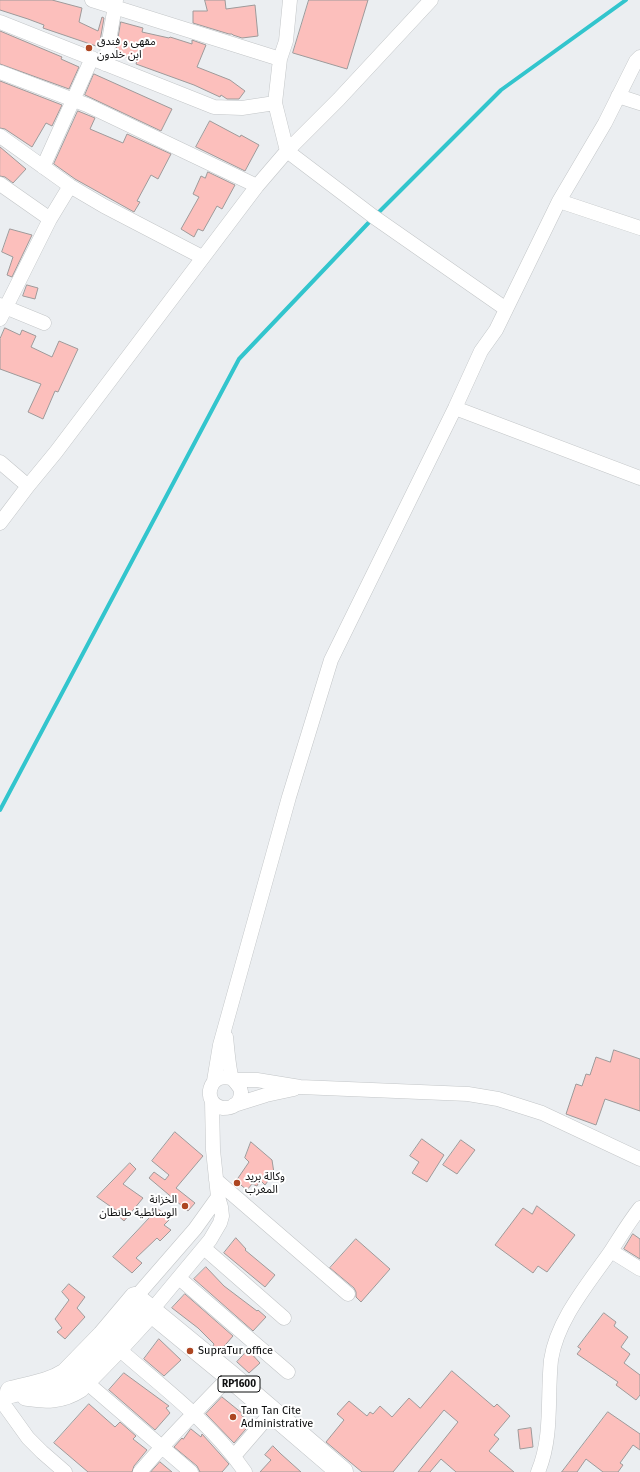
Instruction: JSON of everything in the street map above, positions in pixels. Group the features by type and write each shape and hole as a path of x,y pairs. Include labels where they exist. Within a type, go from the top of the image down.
{"main road":[{"path":"4,1394 41,1397 57,1396 72,1391 85,1381 110,1342 143,1305"},
{"name":"RP1600","path":"143,1305 230,1376 342,1472"},
{"path":"4,1394 45,1384 60,1378 110,1342"}],"street":[{"path":"92,0 115,4 280,58"},
{"path":"290,0 286,42 280,58 275,103 287,151 374,217 506,309"},
{"path":"0,524 28,486 61,446 257,186 287,151 339,99 431,0"},
{"path":"43,167 74,100 99,61 115,4"},
{"path":"0,22 214,107 242,108 275,103"},
{"path":"143,1305 179,1278 214,1235 220,1223 222,1216 216,1180 213,1150 212,1101 209,1091 214,1081 220,1045 290,797 331,660 455,408 481,351 496,330 559,201 605,123 636,61 640,57"},
{"path":"0,72 87,105 257,186"},
{"path":"618,96 640,103"},
{"path":"0,136 70,186 104,206 202,257"},
{"path":"0,184 50,219"},
{"path":"44,323 2,310 50,219 70,186"},
{"path":"559,201 640,228"},
{"path":"455,408 640,478"},
{"path":"0,462 28,486"},
{"path":"213,1150 230,1107 238,1101 241,1096 239,1085 234,1080 225,1028"},
{"path":"214,1081 223,1077 234,1080 257,1080 300,1087 468,1094 498,1099 542,1113 640,1159"},
{"path":"212,1101 216,1105 230,1107 266,1095 300,1087"},
{"path":"216,1180 348,1294"},
{"path":"143,1305 218,1197"},
{"path":"538,1472 547,1437 551,1360 558,1336 585,1286 611,1251 626,1225 640,1208"},
{"path":"204,1248 284,1318"},
{"path":"611,1251 640,1269"},
{"path":"179,1278 288,1372"},
{"path":"110,1342 195,1414 234,1456 245,1472"},
{"path":"140,1472 162,1446 195,1414 230,1376"},
{"path":"85,1381 191,1472"},
{"path":"4,1394 28,1438 65,1472"},
{"path":"234,1456 272,1412"}],"building":[{"path":"0,0 52,0 82,8 79,22 98,31 102,17 104,18 99,47 43,28 44,25 0,10"},
{"path":"205,0 225,0 226,9 255,5 258,36 242,38 193,23 193,11 207,11"},
{"path":"309,0 368,0 347,69 293,53"},
{"path":"121,22 143,28 142,32 170,37 192,44 192,40 206,45 197,67 230,80 245,91 239,99 227,99 221,95 220,97 194,85 136,64 137,61 130,61 130,58 121,56 116,53"},
{"path":"0,31 62,57 61,59 79,67 69,89 0,64"},
{"path":"94,74 172,109 161,131 85,95"},
{"path":"0,81 62,105 52,126 46,123 32,147 5,129 0,128"},
{"path":"78,111 95,118 90,129 123,143 127,134 171,154 158,179 151,175 137,201 140,202 134,212 75,179 54,164"},
{"path":"210,121 259,145 245,171 196,147"},
{"path":"0,147 26,169 13,183 5,177 0,176"},
{"path":"208,172 235,185 222,209 217,206 203,231 198,229 194,237 181,229 199,197 193,194 201,176 205,178"},
{"path":"10,229 32,235 12,277 7,275 13,257 2,252"},
{"path":"27,285 38,288 35,299 23,296"},
{"path":"5,328 20,335 22,330 36,336 31,347 52,357 59,341 78,349 58,392 55,391 43,419 28,412 41,384 0,369 0,339"},
{"path":"614,1050 640,1059 640,1111 605,1099 596,1125 566,1114 576,1084 582,1086 586,1074 590,1075 596,1057 610,1062"},
{"path":"175,1132 203,1156 176,1188 195,1203 188,1211 149,1178 154,1172 165,1180 169,1175 152,1161"},
{"path":"422,1139 444,1155 427,1182 412,1173 419,1162 410,1156"},
{"path":"461,1140 475,1150 457,1174 443,1165"},
{"path":"251,1142 272,1160 274,1173 265,1185 260,1180 257,1186 252,1184 247,1190 236,1181 249,1162 245,1158"},
{"path":"130,1163 136,1169 123,1184 143,1198 124,1221 115,1213 117,1211 97,1197"},
{"path":"537,1206 575,1235 547,1272 538,1266 533,1273 495,1245 523,1208 532,1214"},
{"path":"158,1209 171,1218 164,1225 171,1230 160,1241 157,1238 136,1258 142,1263 132,1273 113,1257"},
{"path":"633,1234 640,1239 640,1259 624,1249"},
{"path":"236,1238 246,1249 245,1250 275,1275 265,1287 224,1253"},
{"path":"356,1239 390,1269 361,1302 356,1297 354,1288 330,1268"},
{"path":"206,1267 224,1286 266,1317 253,1331 194,1279"},
{"path":"69,1284 85,1297 77,1308 85,1317 65,1339 57,1332 62,1328 55,1319 69,1300 62,1292"},
{"path":"185,1294 233,1336 220,1351 213,1346 214,1344 198,1328 172,1308"},
{"path":"604,1313 616,1322 614,1326 628,1337 621,1347 630,1354 624,1363 640,1375 640,1395 636,1400 616,1385 618,1382 577,1354 581,1349 578,1347"},
{"path":"159,1339 181,1360 164,1376 144,1359"},
{"path":"248,1350 260,1363 249,1373 237,1362"},
{"path":"452,1371 494,1407 497,1404 510,1416 494,1435 499,1439 489,1451 514,1472 456,1472 441,1459 430,1472 418,1472 458,1422 444,1410 393,1472 362,1472 326,1442 344,1420 337,1414 349,1401 367,1416 370,1412 373,1414 380,1406 392,1417 409,1398 420,1408"},
{"path":"124,1373 169,1406 166,1408 170,1413 155,1430 109,1390"},
{"path":"222,1397 243,1414 241,1415 251,1423 234,1443 206,1414"},
{"path":"89,1404 115,1427 120,1422 136,1436 133,1439 147,1450 134,1466 132,1472 88,1472 54,1443"},
{"path":"608,1412 640,1434 640,1450 633,1445 620,1463 623,1465 618,1472 603,1472 586,1459 577,1472 562,1472"},
{"path":"531,1428 533,1447 520,1449 518,1430"},
{"path":"191,1429 201,1437 202,1434 229,1464 222,1472 200,1472 197,1466 174,1447"},
{"path":"273,1446 301,1472 260,1472 271,1460 265,1455"},
{"path":"160,1462 172,1472 151,1472"}],"waterway":[{"path":"0,810 239,359 374,217 501,90 626,0"}],"place":[{"name":"مقهى و فندق ابن خلدون","path":"89,48"},
{"name":"وكالة بريد المغرب","path":"237,1183"},
{"name":"الخزانة الوسائطية طانطان","path":"185,1206"},
{"name":"SupraTur office","path":"190,1351"},
{"name":"Tan Tan Cite Administrative","path":"233,1417"}]}
